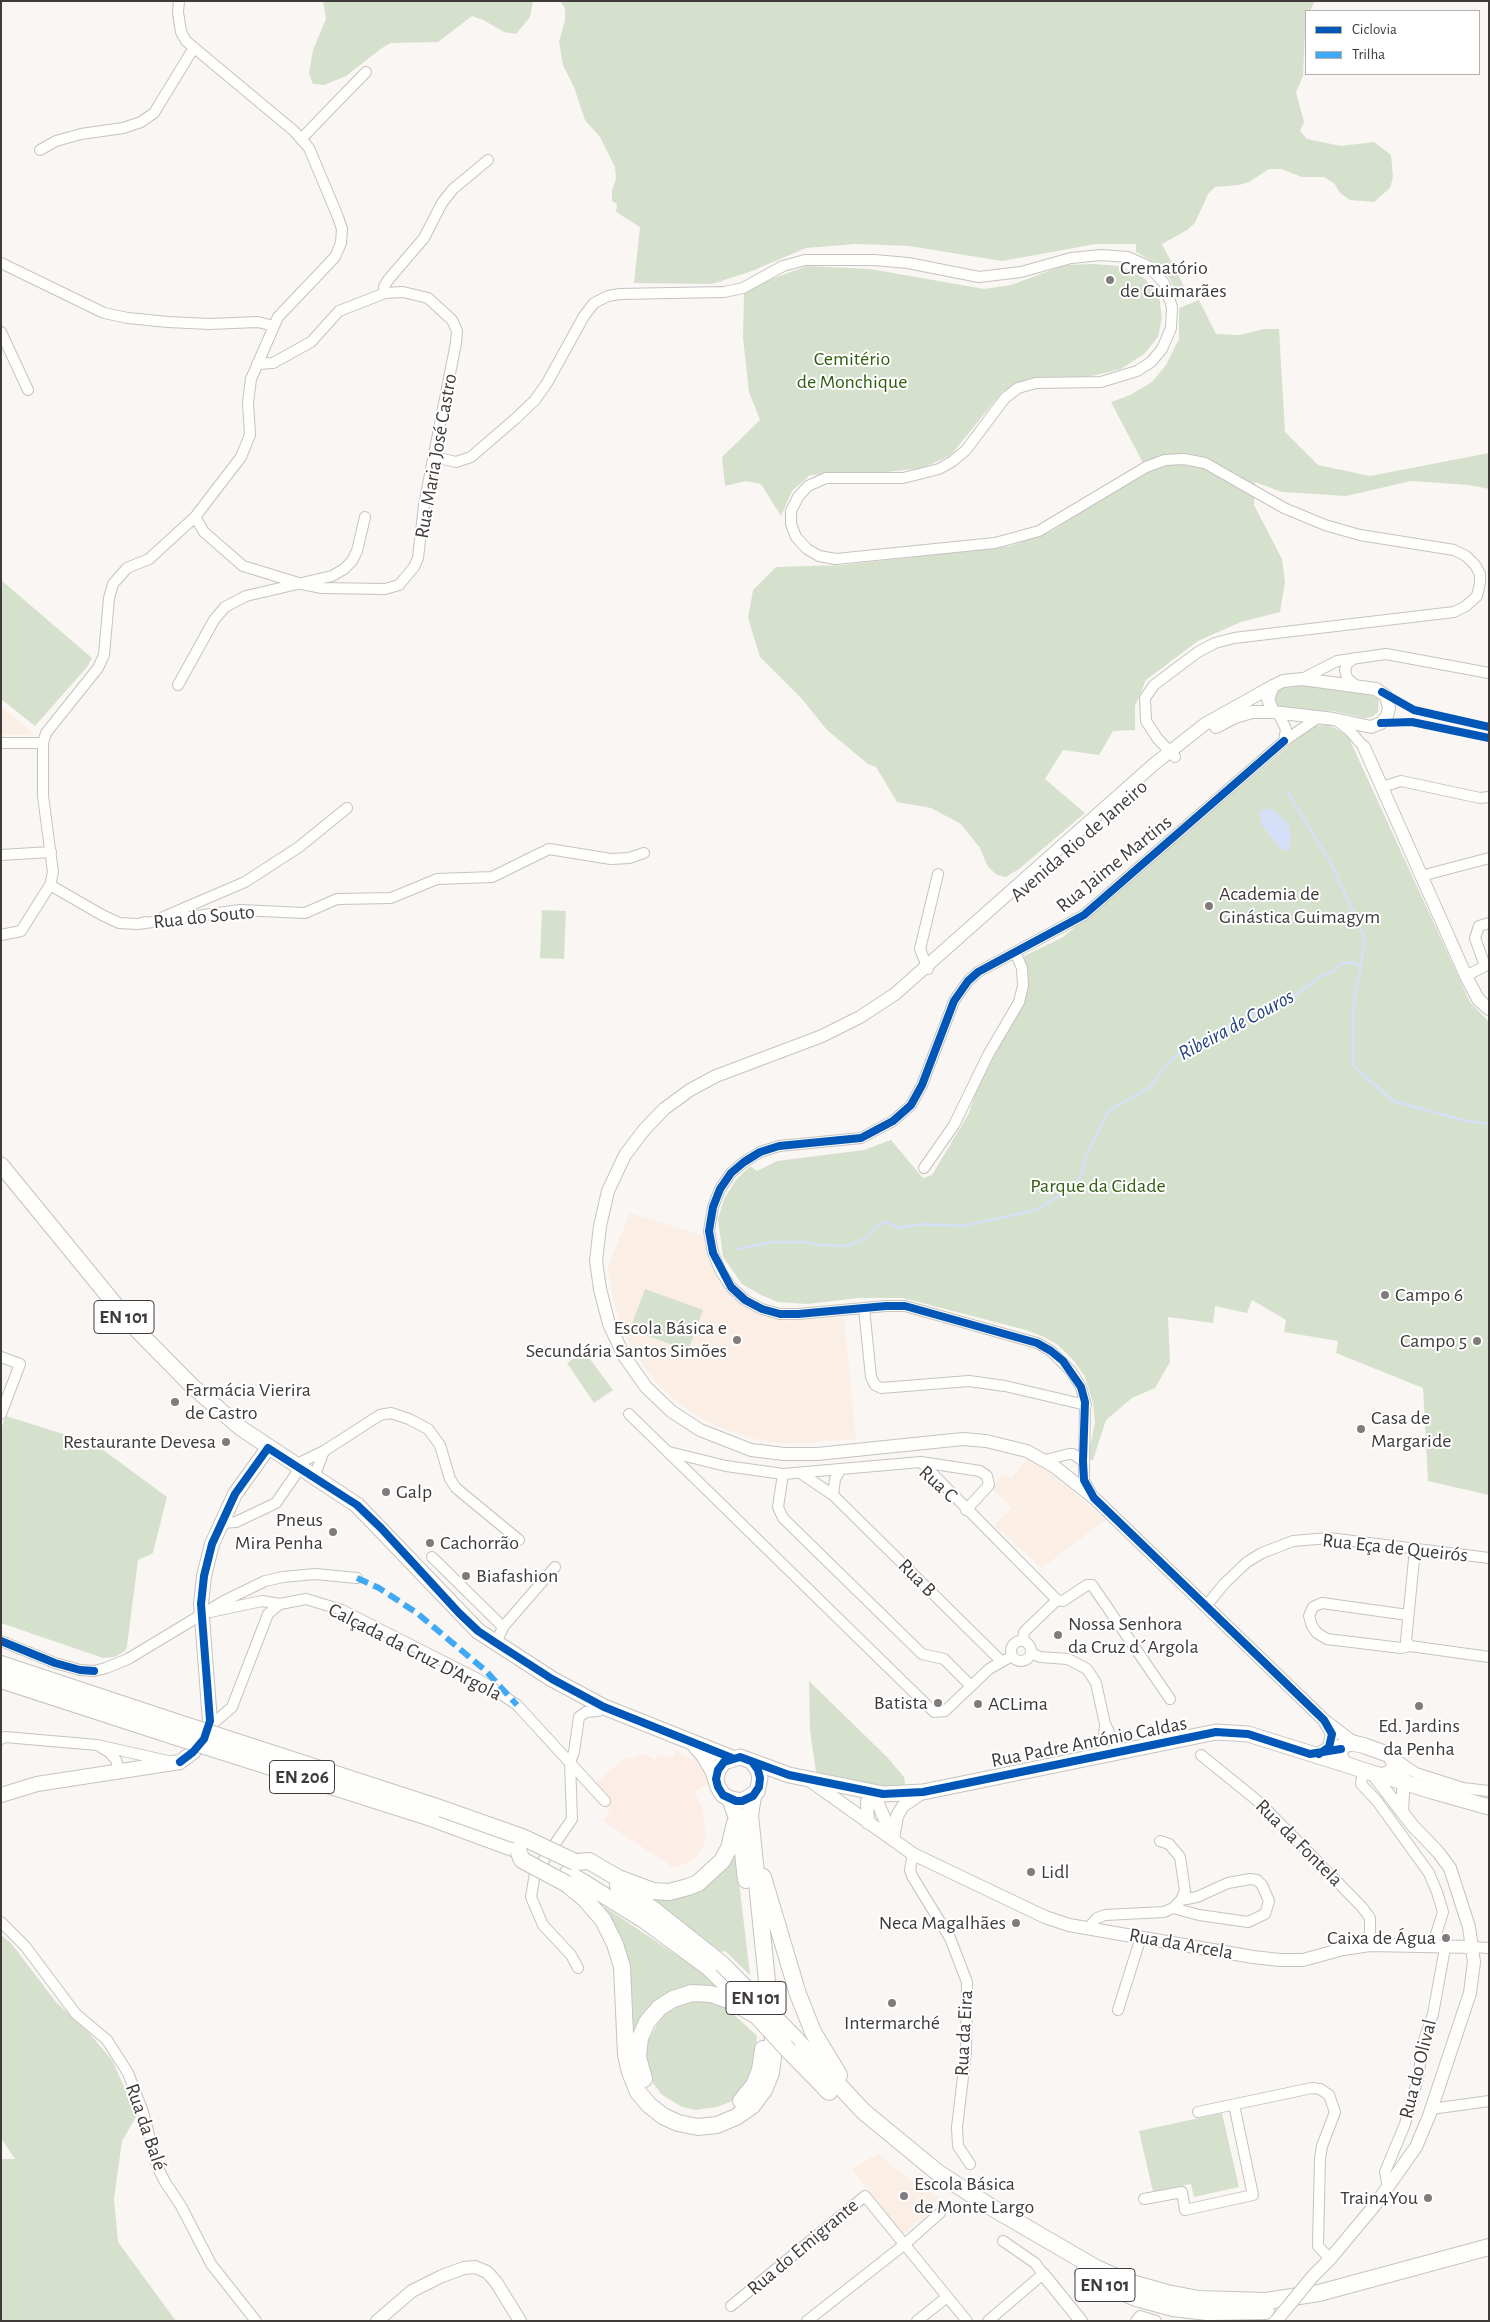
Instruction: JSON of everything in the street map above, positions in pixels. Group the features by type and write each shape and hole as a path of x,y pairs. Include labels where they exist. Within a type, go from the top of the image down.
{"highway":[{"name":"EN 206","path":"1,1664 176,1730 518,1850 522,1860 615,1884 654,1910 722,1964"},
{"name":"EN 206","path":"1,1680 434,1806 522,1837 570,1873 644,1920 708,1967 733,1997"},
{"path":"737,1818 729,1848 722,1861 698,1883 688,1887 669,1892 653,1891 618,1878 589,1861 570,1873 585,1899 603,1920 615,1944 622,1967 626,2055 638,2092 649,2106 663,2116 678,2123 698,2127 717,2124 736,2117 752,2106 764,2090 771,2074 774,2049 750,1815 756,1791"},
{"path":"730,1800 740,1826 763,2047 760,2070 754,2085 743,2099 730,2109 715,2115 698,2117 681,2113 667,2106 655,2097 646,2085 640,2069 638,2057 640,2038 647,2022 659,2008 673,1999 692,1993 733,1997"},
{"path":"754,1845 798,1994 813,2032 837,2073 865,2104 864,2112"},
{"name":"EN 101","path":"722,1964 864,2112 937,2172 991,2207 1096,2268 1128,2282 1167,2293 1218,2300 1259,2301 1319,2293 1489,2247"},
{"name":"EN 101","path":"733,1997 757,2016 856,2120 892,2150 931,2178 1058,2259 1102,2284 1136,2298 1173,2308 1208,2312 1281,2309 1336,2298 1489,2256"}],"main road":[{"name":"EN 101","path":"1,1165 132,1326 192,1386 242,1429 268,1448 357,1505 381,1528 459,1614 478,1631 552,1679 604,1707 732,1758 740,1757 753,1763 809,1780 872,1792"},
{"path":"1,1795 37,1784 180,1762 193,1752 204,1739 210,1721 202,1614 204,1576 220,1523 235,1494 268,1448"},
{"name":"Rua Padre António Caldas","path":"872,1792 883,1794 923,1792 1216,1732 1248,1734 1372,1773"},
{"name":"EN 101","path":"691,1742 704,1756 716,1779 718,1788 730,1800"},
{"path":"1314,1754 1351,1743 1362,1745 1402,1773 1489,1807"},
{"path":"1342,1747 1339,1754 1344,1764"},
{"path":"716,1779 718,1770 724,1762 732,1758"},
{"path":"753,1763 758,1770 760,1778 756,1791"},
{"path":"1372,1773 1402,1773"},
{"path":"730,1800 742,1801 770,1780 789,1775"}],"street":[{"path":"1,935 20,931 50,885 53,872 43,796 43,743 46,733 98,668 106,641 109,598 118,576 127,568 149,559 195,517 232,470 247,446 250,425 249,387 274,326 287,306 335,257 341,243 342,230 338,216 316,163 302,138 193,49 180,32 179,1"},
{"path":"40,150 56,141 80,134 123,128 141,122 154,113 193,49"},
{"path":"302,138 366,72"},
{"path":"385,293 384,287 388,280 424,238 442,203 453,189 488,160"},
{"path":"434,457 456,462 463,461 471,457 515,420 535,400 547,383 584,316 594,303 608,296 620,294 724,292 743,288 783,266 805,260 874,260 908,263 979,277 1021,272 1072,258 1101,255 1128,257 1148,266 1164,283 1172,307 1171,328 1162,349 1151,362 1137,371 1101,382 1036,383 1018,388 1005,398 966,450 953,461 939,469 903,478 826,478 808,486 798,497 791,510 791,524 796,537 807,549 819,556 836,559 995,543 1039,531 1146,467 1165,460 1184,459 1205,463 1284,508 1324,525 1375,538 1454,550 1466,556 1475,565 1480,574 1477,596 1466,606 1454,612 1234,638 1215,643 1198,652 1154,685 1145,698 1146,721 1157,738 1173,754 1205,724 1284,681 1302,679 1376,689 1386,696 1389,708 1387,716 1382,723 1371,727 1365,739 1364,747"},
{"path":"1,264 104,313 128,318 176,322 209,324 258,322 274,326"},
{"name":"Rua Maria José Castro","path":"195,517 204,532 243,566 302,584 322,588 385,589 399,585 407,577 418,558 424,505 456,343 457,331 452,320 428,298 403,292 385,293 339,311 310,342 273,363 257,364"},
{"path":"1,332 28,390"},
{"path":"178,685 214,620 225,607 246,596 332,576 344,569 352,561 357,551 365,517"},
{"path":"1302,679 1337,661 1386,654 1489,673"},
{"path":"1355,658 1347,664 1345,670 1347,678 1355,685"},
{"path":"1273,686 1268,700 1286,729 1284,741"},
{"name":"Avenida Rio de Janeiro","path":"1324,1720 1094,1498 1052,1462 1011,1446 963,1439 817,1454 784,1454 744,1447 700,1430 671,1411 646,1387 624,1356 609,1324 600,1289 596,1261 600,1226 608,1191 625,1156 644,1130 664,1109 690,1090 716,1076 822,1036 860,1017 895,994 993,916 1173,754 1235,717 1252,712 1275,712 1334,719 1371,727"},
{"name":"Rua Jaime Martins","path":"1094,1498 1084,1480 1083,1461 1086,1405 1081,1387 1067,1366 1051,1350 1037,1343 905,1306 780,1314 762,1310 746,1300 731,1287 721,1272 713,1253 709,1231 713,1207 720,1189 731,1173 760,1152 779,1146 861,1138 894,1121 911,1104 922,1085 954,1001 968,980 978,972 1084,915 1284,741 1318,717"},
{"path":"1334,719 1350,730 1364,747 1466,976 1478,999 1489,1009"},
{"path":"1,743 43,743"},
{"path":"1382,787 1401,781 1480,798 1489,797"},
{"path":"50,885 102,915 120,922 138,924 161,918 245,882 299,847 347,808"},
{"name":"Rua do Souto","path":"138,924 230,910 305,913 337,899 391,898 437,879 492,877 549,849 611,859 629,858 644,853"},
{"path":"1,855 51,852"},
{"path":"1421,876 1489,858"},
{"path":"926,968 920,948 938,874"},
{"path":"1466,976 1485,966 1475,938 1479,926 1489,923"},
{"path":"924,1168 954,1125 988,1055 1019,1002 1023,986 1022,968 1015,952"},
{"path":"864,1308 871,1377 875,1385 881,1388 969,1381 1005,1386 1086,1405"},
{"path":"1,1357 20,1364 1,1414"},
{"path":"220,1523 236,1522 276,1504 298,1466 380,1415 391,1413 409,1419 428,1429 440,1445 450,1479 456,1488 519,1540"},
{"path":"629,1414 934,1712 945,1711 1001,1661 1012,1656"},
{"path":"1052,1462 1066,1454 1085,1433"},
{"path":"314,1477 324,1451"},
{"name":"Rua C","path":"668,1452 726,1466 783,1474 802,1474 921,1462 966,1510 1057,1600"},
{"path":"1066,1454 1074,1454 1083,1461"},
{"path":"921,1462 980,1471 987,1476 989,1485 966,1510"},
{"path":"832,1495 835,1479 840,1470"},
{"path":"1070,1478 1079,1476 1084,1472"},
{"path":"783,1474 778,1507 783,1518 922,1654 944,1660 971,1686"},
{"name":"Rua B","path":"802,1474 832,1495 1001,1661"},
{"name":"Rua Eça de Queirós","path":"1206,1606 1224,1584 1247,1562 1262,1553 1293,1541 1329,1538 1489,1558"},
{"path":"1410,1646 1406,1641 1415,1549"},
{"path":"432,1557 503,1627"},
{"path":"496,1643 503,1627 555,1566"},
{"path":"427,1579 438,1572 446,1571"},
{"path":"1,1641 55,1663 80,1670 94,1671 128,1658 243,1590 274,1578 335,1574 357,1578"},
{"path":"1023,1640 1024,1632 1057,1600 1063,1601 1087,1585 1092,1585 1170,1700"},
{"name":"Calçada da Cruz D'Argola","path":"202,1614 262,1601 280,1604 306,1599 342,1610 489,1686 517,1706 605,1801"},
{"path":"1408,1615 1322,1603 1313,1607 1310,1616 1312,1626 1317,1633 1327,1639 1401,1648 1410,1646 1489,1657"},
{"path":"208,1728 232,1707 268,1614 280,1604"},
{"path":"1023,1640 1030,1645 1031,1653 1026,1660 1018,1661 1012,1656 1011,1648 1016,1642 1023,1640"},
{"path":"1031,1653 1040,1657 1068,1659 1087,1669 1096,1683 1105,1724 1119,1752"},
{"path":"578,1968 571,1955 543,1925 531,1897 535,1873 572,1819 570,1762 574,1752 579,1717 586,1712 598,1711 604,1707"},
{"path":"1324,1720 1342,1747"},
{"path":"1324,1720 1350,1740 1362,1745"},
{"path":"1102,1756 1105,1724"},
{"path":"1314,1754 1329,1747 1332,1734"},
{"path":"1,1739 5,1737 97,1745 165,1761 180,1762"},
{"path":"97,1745 110,1752 124,1772 132,1761 124,1751"},
{"name":"Rua da Fontela","path":"1202,1755 1259,1802 1362,1907 1370,1918 1370,1946"},
{"path":"1276,2321 1388,2188 1416,2147 1431,2109 1470,1993 1474,1962 1469,1927 1450,1868 1402,1812 1372,1773 1361,1784 1377,1801 1429,1873 1437,1892 1443,1912 1432,1947"},
{"path":"1402,1812 1402,1773 1416,1773 1463,1788 1489,1791"},
{"name":"Rua da Arcela","path":"809,1780 913,1854 1045,1917 1087,1929 1280,1960 1303,1960 1343,1949 1370,1946 1489,1948"},
{"path":"872,1792 893,1839"},
{"path":"868,1823 867,1802 872,1792"},
{"path":"893,1839 897,1816 903,1806 923,1792"},
{"path":"1087,1929 1097,1918 1105,1915 1164,1912 1173,1908 1181,1900 1185,1891 1180,1857 1169,1844 1160,1841"},
{"name":"Rua da Eira","path":"913,1854 910,1870 912,1876 950,1938 967,1982 966,2052 957,2127 958,2146 970,2164"},
{"path":"1173,1908 1200,1915 1248,1922 1265,1914 1269,1900 1262,1884 1258,1880 1250,1878 1228,1884 1198,1897 1181,1900"},
{"name":"Rua da Balé","path":"1,1922 24,1946 76,2014 106,2040 128,2073 140,2104 157,2166 165,2182 190,2222 211,2264 256,2321"},
{"path":"1118,2010 1141,1937"},
{"name":"Rua do Olival","path":"1388,2188 1385,2172 1405,2124 1418,2078 1423,2042 1433,2014 1445,1948"},
{"path":"1198,2112 1312,2088 1320,2089 1328,2095 1334,2112 1322,2146 1318,2246 1330,2259"},
{"path":"1431,2109 1489,2101"},
{"path":"1144,2199 1182,2192 1185,2210 1253,2195 1234,2105"},
{"name":"Rua do Emigrante","path":"732,2306 865,2196 967,2321"},
{"path":"807,2321 905,2244 940,2213"},
{"path":"1003,2241 1035,2263 1081,2321"},
{"path":"376,2321 412,2292 442,2276 464,2268 475,2267 487,2272 496,2282 520,2321"},
{"path":"988,2321 1043,2274"},
{"path":"917,2321 948,2297"},
{"path":"1136,2321 1140,2316 1156,2321"}],"shaded area":[{"path":"1,707 34,734 1,735"},
{"name":"Escola Básica e Secundária Santos Simões","path":"630,1213 704,1236 707,1255 718,1280 737,1301 761,1315 789,1321 844,1317 856,1439 789,1444 758,1440 728,1431 700,1418 674,1400 653,1379 635,1353 621,1326 612,1295 608,1266"},
{"path":"1027,1459 1055,1476 1105,1520 1042,1568 994,1525 1012,1507 991,1488 1003,1475 1011,1478"},
{"path":"675,1750 697,1762 711,1783 694,1792 703,1809 706,1833 704,1847 691,1861 674,1868 603,1821 610,1812 601,1802 595,1784 626,1757 630,1759 644,1754 656,1760 658,1755 673,1757"},
{"name":"Escola Básica de Monte Largo","path":"878,2154 918,2186 938,2197 927,2215 903,2235 852,2169"}],"green space":[{"path":"323,1 533,1 530,17 516,34 504,32 472,16 438,42 391,43 346,76 324,85 313,84 309,73 313,50 326,19"},
{"path":"560,1 1315,1 1310,10 1305,10 1303,76 1296,92 1304,122 1300,131 1307,139 1341,146 1374,142 1391,155 1393,177 1390,188 1374,202 1350,200 1340,193 1334,183 1324,177 1302,177 1281,169 1269,169 1249,182 1239,185 1215,187 1208,194 1195,223 1187,230 1162,244 1186,290 1176,295 1170,279 1157,264 1136,252 1136,244 1096,244 1002,261 909,246 855,244 806,248 752,271 712,284 634,283 640,227 616,212 617,204 612,201 612,190 616,179 615,167 600,137 585,120 574,87 563,65 559,42 565,20 565,8"},
{"name":"Cemitério de Monchique","path":"1093,264 1120,266 1144,278 1159,295 1162,318 1158,337 1144,354 1121,369 1088,377 1030,378 1002,392 951,455 923,468 887,472 810,475 792,491 781,516 761,484 746,481 725,486 722,457 760,420 749,392 743,338 744,293 758,284 807,266 870,269 984,289 1011,285 1065,265"},
{"path":"1199,300 1216,334 1239,335 1264,329 1279,329 1285,432 1318,465 1370,476 1489,453 1489,489 1469,485 1411,481 1346,496 1282,492 1255,482 1254,505 1282,559 1285,582 1280,612 1241,622 1198,641 1146,680 1135,706 1135,730 1113,731 1099,755 1063,750 1045,779 1085,813 1019,869 1006,877 997,875 988,867 980,848 961,824 931,808 897,802 876,767 868,764 827,730 802,699 760,657 748,618 753,590 776,567 843,565 1010,546 1052,531 1145,467 1111,402 1130,395 1152,382 1166,365 1179,339 1179,308"},
{"path":"1,580 92,658 87,667 35,726 1,699"},
{"path":"1312,684 1369,692 1379,700 1378,712 1372,717 1365,718 1333,711 1285,710 1276,704 1274,693 1279,686"},
{"name":"Parque da Cidade","path":"1328,724 1348,736 1470,1002 1489,1022 1489,1495 1428,1481 1423,1388 1336,1353 1338,1341 1284,1332 1286,1320 1252,1300 1247,1313 1215,1306 1213,1323 1168,1317 1170,1362 1155,1388 1132,1398 1106,1420 1093,1460 1087,1460 1095,1423 1093,1403 1085,1377 1074,1361 1058,1345 1044,1337 1026,1330 903,1298 858,1298 807,1304 778,1302 742,1284 723,1257 718,1219 724,1199 736,1180 750,1166 757,1171 777,1161 864,1150 891,1140 923,1178 932,1175 969,1113 980,1078 1027,976 1024,956 1063,937 1311,727"},
{"path":"542,910 566,911 564,959 540,958"},
{"path":"645,1289 703,1310 688,1351 630,1329"},
{"path":"584,1351 613,1390 594,1403 567,1363"},
{"path":"6,1416 95,1444 167,1497 153,1553 138,1560 127,1646 125,1651 115,1657 103,1658 1,1623 1,1429"},
{"path":"809,1681 887,1757 904,1777 906,1789 817,1778 810,1731"},
{"path":"735,1848 750,1975 725,1951 722,1952 646,1896 710,1882 719,1875"},
{"path":"605,1907 697,1969 727,1995 671,1994 634,2057 629,2012 600,1910"},
{"path":"1,1935 11,1943 56,2002 90,2034 112,2060 137,2115 122,2141 114,2199 118,2242 176,2321 1,2321 1,2159 15,2159 1,2138"},
{"path":"700,2001 715,2003 728,2009 757,2036 754,2067 743,2090 730,2102 717,2107 695,2110 682,2107 661,2094 653,2083 646,2056 648,2041 662,2016 683,2002"},
{"path":"1222,2113 1239,2187 1194,2197 1191,2184 1153,2192 1139,2131"}],"water":[{"path":"1264,809 1276,812 1288,824 1291,836 1289,850 1284,851 1279,847 1261,824 1260,812"}],"waterway":[{"name":"Ribeira de Couros","path":"1288,793 1331,863 1365,939 1361,966"},
{"name":"Ribeira de Couros","path":"738,1249 772,1242 806,1242 819,1245 849,1246 865,1238 874,1228 885,1222 900,1228 922,1224 963,1226 1036,1210 1073,1187 1080,1177 1087,1154 1107,1113 1149,1088 1173,1058 1218,1031 1281,1004 1321,976 1332,972 1342,963 1353,963 1361,966 1353,1007 1353,1065 1393,1101 1462,1120 1489,1124"}],"marked path":[{"path":"357,1578 379,1588 417,1613 486,1671 517,1705"}],"cycle path":[{"path":"1382,692 1414,710 1489,727"},
{"path":"1381,723 1412,722 1489,738"},
{"path":"1284,741 1084,915 978,972 968,981 954,1001 922,1085 911,1105 893,1121 861,1138 779,1146 760,1152 731,1173 720,1189 713,1207 709,1231 713,1253 731,1287 745,1300 762,1309 780,1314 798,1314 905,1306 1037,1343 1063,1361 1081,1387 1085,1402 1084,1480 1094,1498 1324,1720 1332,1734 1329,1747 1319,1754"},
{"path":"180,1762 193,1752 204,1739 210,1721 201,1604 204,1576 212,1544 235,1494 268,1448 357,1505 478,1631 552,1679 604,1707 732,1758"},
{"path":"1,1641 55,1663 80,1670 94,1671"},
{"path":"753,1763 758,1770 760,1778 759,1787 753,1796 742,1801 736,1801 723,1795 716,1779 718,1770 724,1762 740,1757 789,1775 883,1794 923,1792 1216,1732 1248,1734 1310,1754 1341,1749"}],"place":[{"name":"Crematório de Guimarães","path":"1110,280"},
{"name":"Academia de Ginástica Guimagym","path":"1209,906"},
{"name":"Campo 6","path":"1385,1295"},
{"name":"Escola Básica e Secundária Santos Simões","path":"737,1340"},
{"name":"Campo 5","path":"1477,1341"},
{"name":"Farmácia Vierira de Castro","path":"175,1402"},
{"name":"Casa de Margaride","path":"1361,1429"},
{"name":"Restaurante Devesa","path":"226,1442"},
{"name":"Galp","path":"386,1492"},
{"name":"Pneus Mira Penha","path":"333,1532"},
{"name":"Cachorrão","path":"430,1543"},
{"name":"Biafashion","path":"466,1576"},
{"name":"Nossa Senhora da Cruz d´Argola","path":"1058,1635"},
{"name":"Batista","path":"938,1703"},
{"name":"ACLima","path":"978,1704"},
{"name":"Ed. Jardins da Penha","path":"1419,1706"},
{"name":"Lidl","path":"1031,1872"},
{"name":"Neca Magalhães","path":"1016,1923"},
{"name":"Caixa de Água","path":"1446,1938"},
{"name":"Intermarché","path":"892,2003"},
{"name":"Escola Básica de Monte Largo","path":"904,2196"},
{"name":"Train4You","path":"1428,2198"}]}
